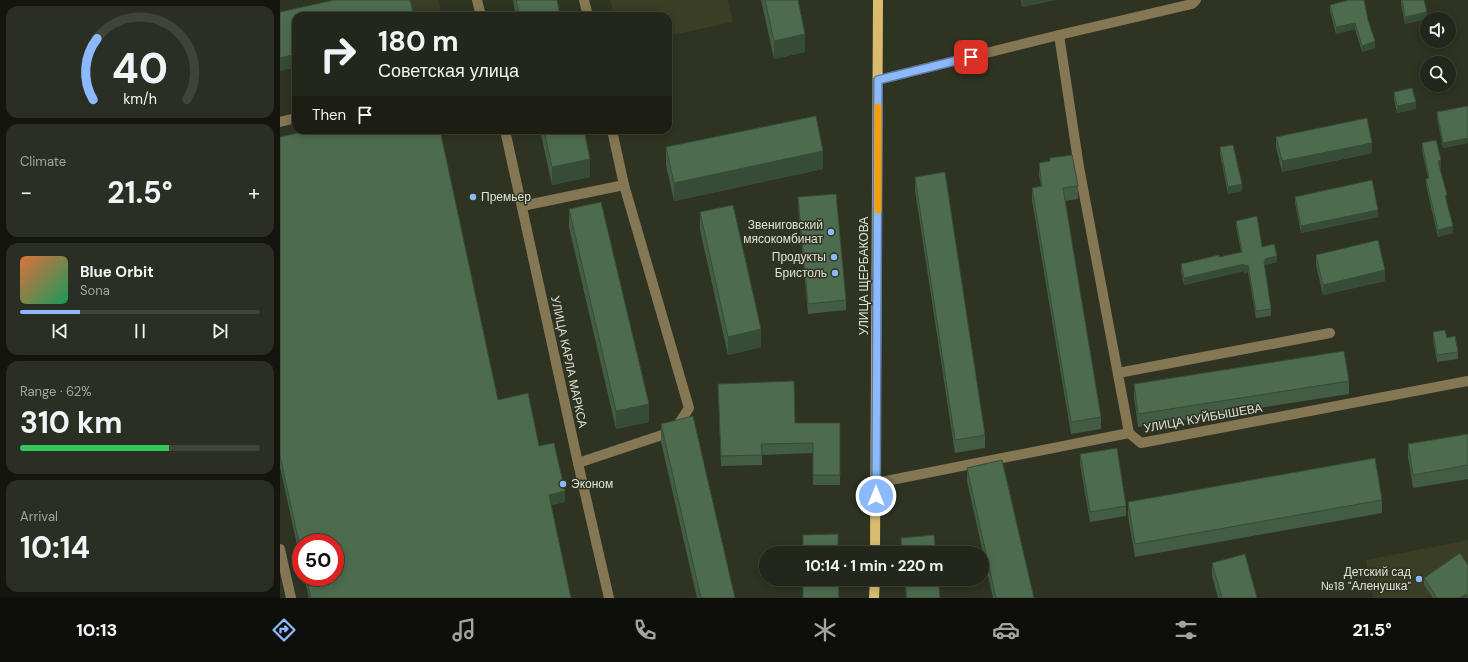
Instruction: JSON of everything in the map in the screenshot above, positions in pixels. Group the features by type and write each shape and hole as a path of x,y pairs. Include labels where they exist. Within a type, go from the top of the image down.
{"main road":[{"name":"УЛИЦА ЩЕРБАКОВА","path":"875,546 878,0"},
{"path":"874,586 874,598"}],"street":[{"path":"477,0 480,12"},
{"path":"584,0 587,12"},
{"path":"878,80 1192,4 1196,0"},
{"path":"1059,35 1079,167 1129,433"},
{"path":"280,122 292,119"},
{"name":"УЛИЦА КАРЛА МАРКСА","path":"507,134 578,463 609,598"},
{"path":"578,463 674,431 689,408 624,185 613,134"},
{"path":"522,206 624,185"},
{"path":"1118,373 1330,333"},
{"name":"УЛИЦА КУЙБЫШЕВА","path":"876,483 1129,433 1141,443 1468,381"},
{"path":"280,549 291,598"}],"shaded area":[{"path":"392,0 438,0 441,12 339,12"},
{"path":"610,0 728,0 733,22 672,35 672,12 613,12"},
{"name":"Детский сад №18 \"Аленушка\"","path":"1468,540 1468,598 1373,598 1366,560"}],"building":[{"path":"334,0 410,0 413,12 292,12 292,55 280,58 280,12"},
{"path":"516,0 557,0 559,12 519,12"},
{"path":"765,0 798,0 805,34 774,41"},
{"path":"1349,0 1364,0 1368,20 1375,41 1362,46 1355,23 1336,27 1330,5"},
{"path":"1402,0 1424,0 1427,12 1420,12 1420,14 1405,17"},
{"path":"1412,88 1416,102 1397,106 1394,92"},
{"path":"1468,106 1468,138 1443,143 1437,112"},
{"path":"816,116 823,151 674,183 666,147"},
{"path":"1367,118 1372,143 1282,161 1276,137"},
{"path":"293,134 441,134 498,400 528,393 539,446 554,443 565,491 549,495 571,598 311,598 308,586 344,586 344,534 297,534 280,456 280,137"},
{"path":"545,134 585,134 590,159 552,167"},
{"path":"1436,140 1441,160 1438,161 1453,226 1438,230 1426,179 1429,178 1422,143"},
{"path":"1233,145 1242,184 1228,187 1220,147"},
{"path":"1072,155 1078,186 1063,188 1101,417 1071,422 1032,188 1042,186 1039,163 1050,161 1050,158"},
{"path":"945,172 985,435 955,440 915,177"},
{"path":"1372,180 1378,210 1301,226 1295,197"},
{"path":"836,194 846,300 808,304 798,197"},
{"path":"601,202 649,404 616,411 569,209"},
{"path":"733,205 761,329 728,337 700,212"},
{"path":"1257,216 1262,247 1274,244 1277,256 1265,259 1264,262 1271,309 1256,311 1248,265 1244,266 1244,264 1184,278 1181,264 1219,255 1219,257 1242,252 1236,221"},
{"path":"1378,240 1385,270 1323,285 1316,255"},
{"path":"1445,330 1447,338 1455,336 1458,352 1437,355 1433,332"},
{"path":"1344,351 1349,381 1138,414 1134,384"},
{"path":"794,381 795,423 840,423 840,475 813,475 813,443 761,444 762,455 721,456 718,384"},
{"path":"693,416 735,598 701,598 661,424"},
{"path":"1468,434 1468,465 1413,475 1408,444"},
{"path":"1117,448 1126,506 1090,512 1080,454"},
{"path":"1375,458 1382,500 1135,544 1128,502"},
{"path":"1002,460 1034,598 996,598 989,567 989,546 984,546 967,468"},
{"path":"838,534 838,546 803,546 803,535"},
{"path":"934,535 935,546 902,546 901,538"},
{"path":"1460,553 1468,565 1468,597 1466,594 1460,598 1437,598 1424,578"},
{"path":"1245,554 1257,598 1222,598 1212,563"},
{"path":"803,586 838,586 839,598 803,598"},
{"path":"906,586 939,586 940,598 907,598"}],"slow traffic":[{"path":"878,107 878,210"}],"place":[{"name":"Премьер","path":"473,197"},
{"name":"Звениговский мясокомбинат","path":"831,232"},
{"name":"Продукты","path":"834,257"},
{"name":"Бристоль","path":"835,273"},
{"name":"Эконом","path":"563,484"},
{"name":"Детский сад №18 \"Аленушка\"","path":"1419,579"}],"route":[{"path":"876,496 878,80 971,57"}]}
